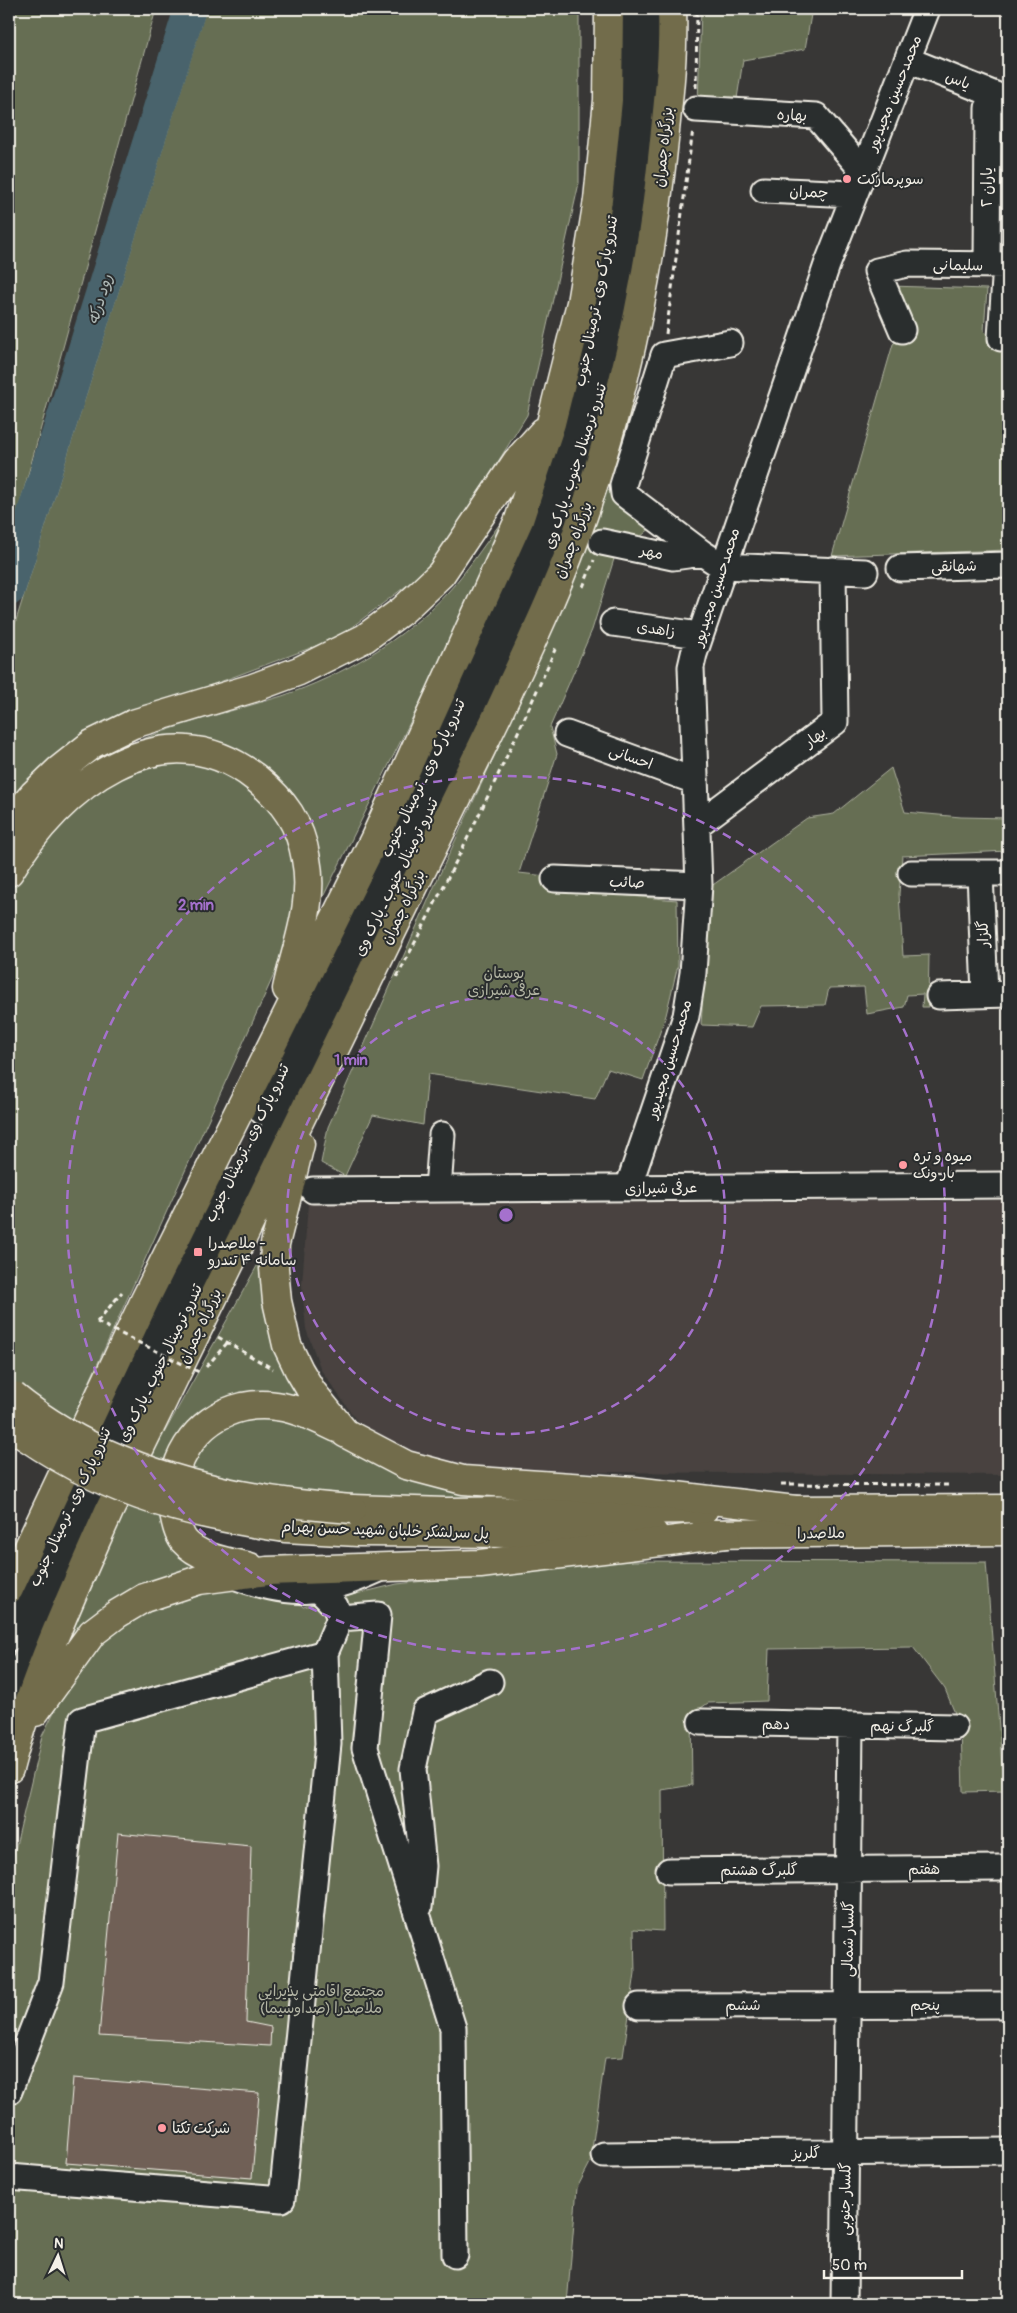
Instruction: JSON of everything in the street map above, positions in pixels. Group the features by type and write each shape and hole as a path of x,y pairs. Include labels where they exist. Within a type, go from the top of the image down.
{"main road":[{"path":"9,1589 145,1300 375,838 519,520 551,423 581,303 598,200 608,100 609,9"},
{"name":"بزرگراه چمران","path":"9,1768 17,1735 56,1630 109,1511 498,714 546,611 583,516 626,375 645,284 667,115 673,30 672,9"},
{"path":"9,824 34,794 58,770 92,744 133,724 253,688 299,671 365,638 403,610 441,574 517,461 551,423"},
{"path":"9,872 36,832 60,806 86,782 118,763 146,752 177,749 202,752 227,760 248,772 276,794 292,816 306,859 309,882 307,903 279,1029"},
{"path":"313,1090 275,1244 274,1268 277,1301 287,1345 299,1370 312,1392 345,1432"},
{"name":"پل سرلشکر خلبان شهید حسن بهرام","path":"11,1393 41,1419 74,1439 131,1464 242,1495 293,1504 352,1509 634,1521"},
{"path":"267,1571 200,1554 184,1541 176,1527 171,1495 176,1467 188,1443 220,1415 243,1407 287,1406 308,1413 406,1465 463,1480 634,1491 804,1511"},
{"name":"پل سرلشکر خلبان شهید حسن بهرام","path":"9,1424 65,1463 138,1495 192,1512 285,1528 358,1532 634,1521"},
{"name":"ملاصدرا","path":"634,1521 804,1511 1008,1509"},
{"name":"ملاصدرا","path":"634,1521 726,1534 1008,1531"},
{"path":"17,1735 92,1634 117,1614 144,1598 170,1588 231,1575 267,1571 480,1564 726,1534"}],"street":[{"name":"تندرو پارک وی ـ ترمینال جنوب","path":"9,1638 102,1438 228,1184 452,716 521,564 575,411 595,318 615,197 628,71 627,9"},
{"name":"تندرو ترمینال جنوب ـ پارک وی","path":"9,1706 27,1652 97,1496 491,682 565,507 605,375 621,306 638,201 648,66 648,9"},
{"name":"محمدحسین مجیدپور","path":"628,1188 686,1016 693,972 699,885 691,667 699,636 712,559 927,9"},
{"name":"یاس","path":"908,60 998,104"},
{"name":"یاران ٢","path":"998,104 1001,338"},
{"name":"بهاره","path":"696,109 816,116 858,182"},
{"name":"چمران","path":"764,190 858,182"},
{"name":"سلیمانی","path":"902,330 876,270 907,264 1001,265"},
{"path":"730,343 664,355 623,485 624,494 712,559 866,572"},
{"name":"مهر","path":"602,542 673,557 712,559"},
{"name":"شهانقی","path":"900,568 1008,565"},
{"name":"بهار","path":"697,825 835,722 834,570"},
{"name":"زاهدی","path":"613,623 699,636"},
{"name":"احسانی","path":"567,734 695,781"},
{"path":"911,873 1008,873"},
{"name":"گلزار","path":"939,996 997,994 980,873"},
{"name":"صائب","path":"556,879 699,885"},
{"path":"438,1189 442,1136"},
{"name":"عرفی شیرازی","path":"313,1190 1008,1185"},
{"path":"231,1575 281,1591 301,1593 356,1580 383,1567"},
{"path":"9,2177 282,2199 328,1744 326,1653 340,1618 335,1606 319,1590"},
{"path":"340,1618 378,1615 366,1748 453,2028 454,2255"},
{"path":"9,2091 52,1982 82,1720 326,1653"},
{"path":"418,1918 423,1866 413,1769 425,1712 490,1682"},
{"name":"دهم","path":"702,1722 850,1725"},
{"name":"گلبرگ نهم","path":"850,1725 954,1727"},
{"name":"گلسار شمالی","path":"846,2153 850,1725"},
{"name":"هفتم","path":"848,1869 1000,1868"},
{"name":"گلبرگ هشتم","path":"670,1871 848,1869"},
{"name":"پنجم","path":"847,2005 1002,2005"},
{"name":"ششم","path":"639,2006 847,2005"},
{"name":"گلریز","path":"604,2155 1008,2151"},
{"name":"گلسار جنوبی","path":"844,2304 846,2153"}],"path":[{"path":"664,355 696,109 697,9"},
{"path":"124,1289 97,1322 201,1373 227,1343 278,1372"},
{"path":"773,1484 950,1485"}],"shaded area":[{"path":"1008,1200 1008,1475 470,1471 407,1451 357,1421 321,1370 306,1329 302,1285 308,1204"}],"green space":[{"path":"9,9 156,9 9,544"},
{"path":"206,9 579,9 579,183 527,415 434,565 337,638 97,728 9,806 9,643"},
{"path":"701,9 812,9 805,49 743,60 736,105 698,104"},
{"path":"890,286 987,289 984,331 998,347 1008,345 1008,550 832,556 893,344 908,332"},
{"name":"بوستان عرفی شیرازی","path":"607,489 652,527 614,559 592,630 550,727 557,754 519,873 546,876 547,889 677,900 678,965 666,1015 643,1080 608,1069 595,1099 428,1074 423,1125 373,1115 345,1176 321,1163 328,1127 438,878 564,605"},
{"path":"499,525 476,590 320,903 298,807 156,742 119,749 179,726 305,688 350,667 392,640 431,609 468,568"},
{"path":"174,760 230,772 283,820 300,880 287,946 69,1427 23,1394 9,1379 9,891 40,843 105,781"},
{"path":"891,768 905,812 961,817 1008,818 1008,851 902,856 899,894 903,956 929,955 928,1007 922,1007 923,994 907,995 904,1007 867,1014 864,987 829,988 825,1005 761,1006 752,1027 701,1025 710,887 807,818 834,814"},
{"path":"262,1257 319,1410 251,1396 166,1469 148,1462"},
{"path":"275,1412 380,1462 625,1496 385,1502 240,1486 187,1473 201,1443 220,1427"},
{"path":"123,1502 165,1518 222,1568 183,1576 57,1672"},
{"name":"مجتمع اقامتی پذیرایی ملاصدرا (صداوسیما)","path":"611,1561 986,1562 1004,1791 963,1792 961,1728 945,1689 913,1647 769,1649 767,1701 708,1703 691,1715 692,1785 662,1790 663,1931 634,1929 635,1973 623,2057 605,2058 590,2163 577,2188 567,2304 9,2304 9,1875 42,1736 73,1674 106,1635 161,1602 239,1586 293,1598 303,1607 397,1584"}],"building":[{"path":"118,1833 251,1846 246,2022 271,2027 270,2046 99,2036"},
{"name":"شرکت تکتا","path":"73,2078 259,2093 252,2178 66,2163"}],"waterway":[{"name":"رود درکه","path":"9,590 190,9"}],"place":[{"name":"سوپرمارکت","path":"847,179"},
{"name":"میوه و تره بار ونک","path":"903,1165"},
{"name":"ملاصدرا - سامانه ۴ تندرو","path":"198,1252"},
{"name":"شرکت تکتا","path":"162,2128"}]}
